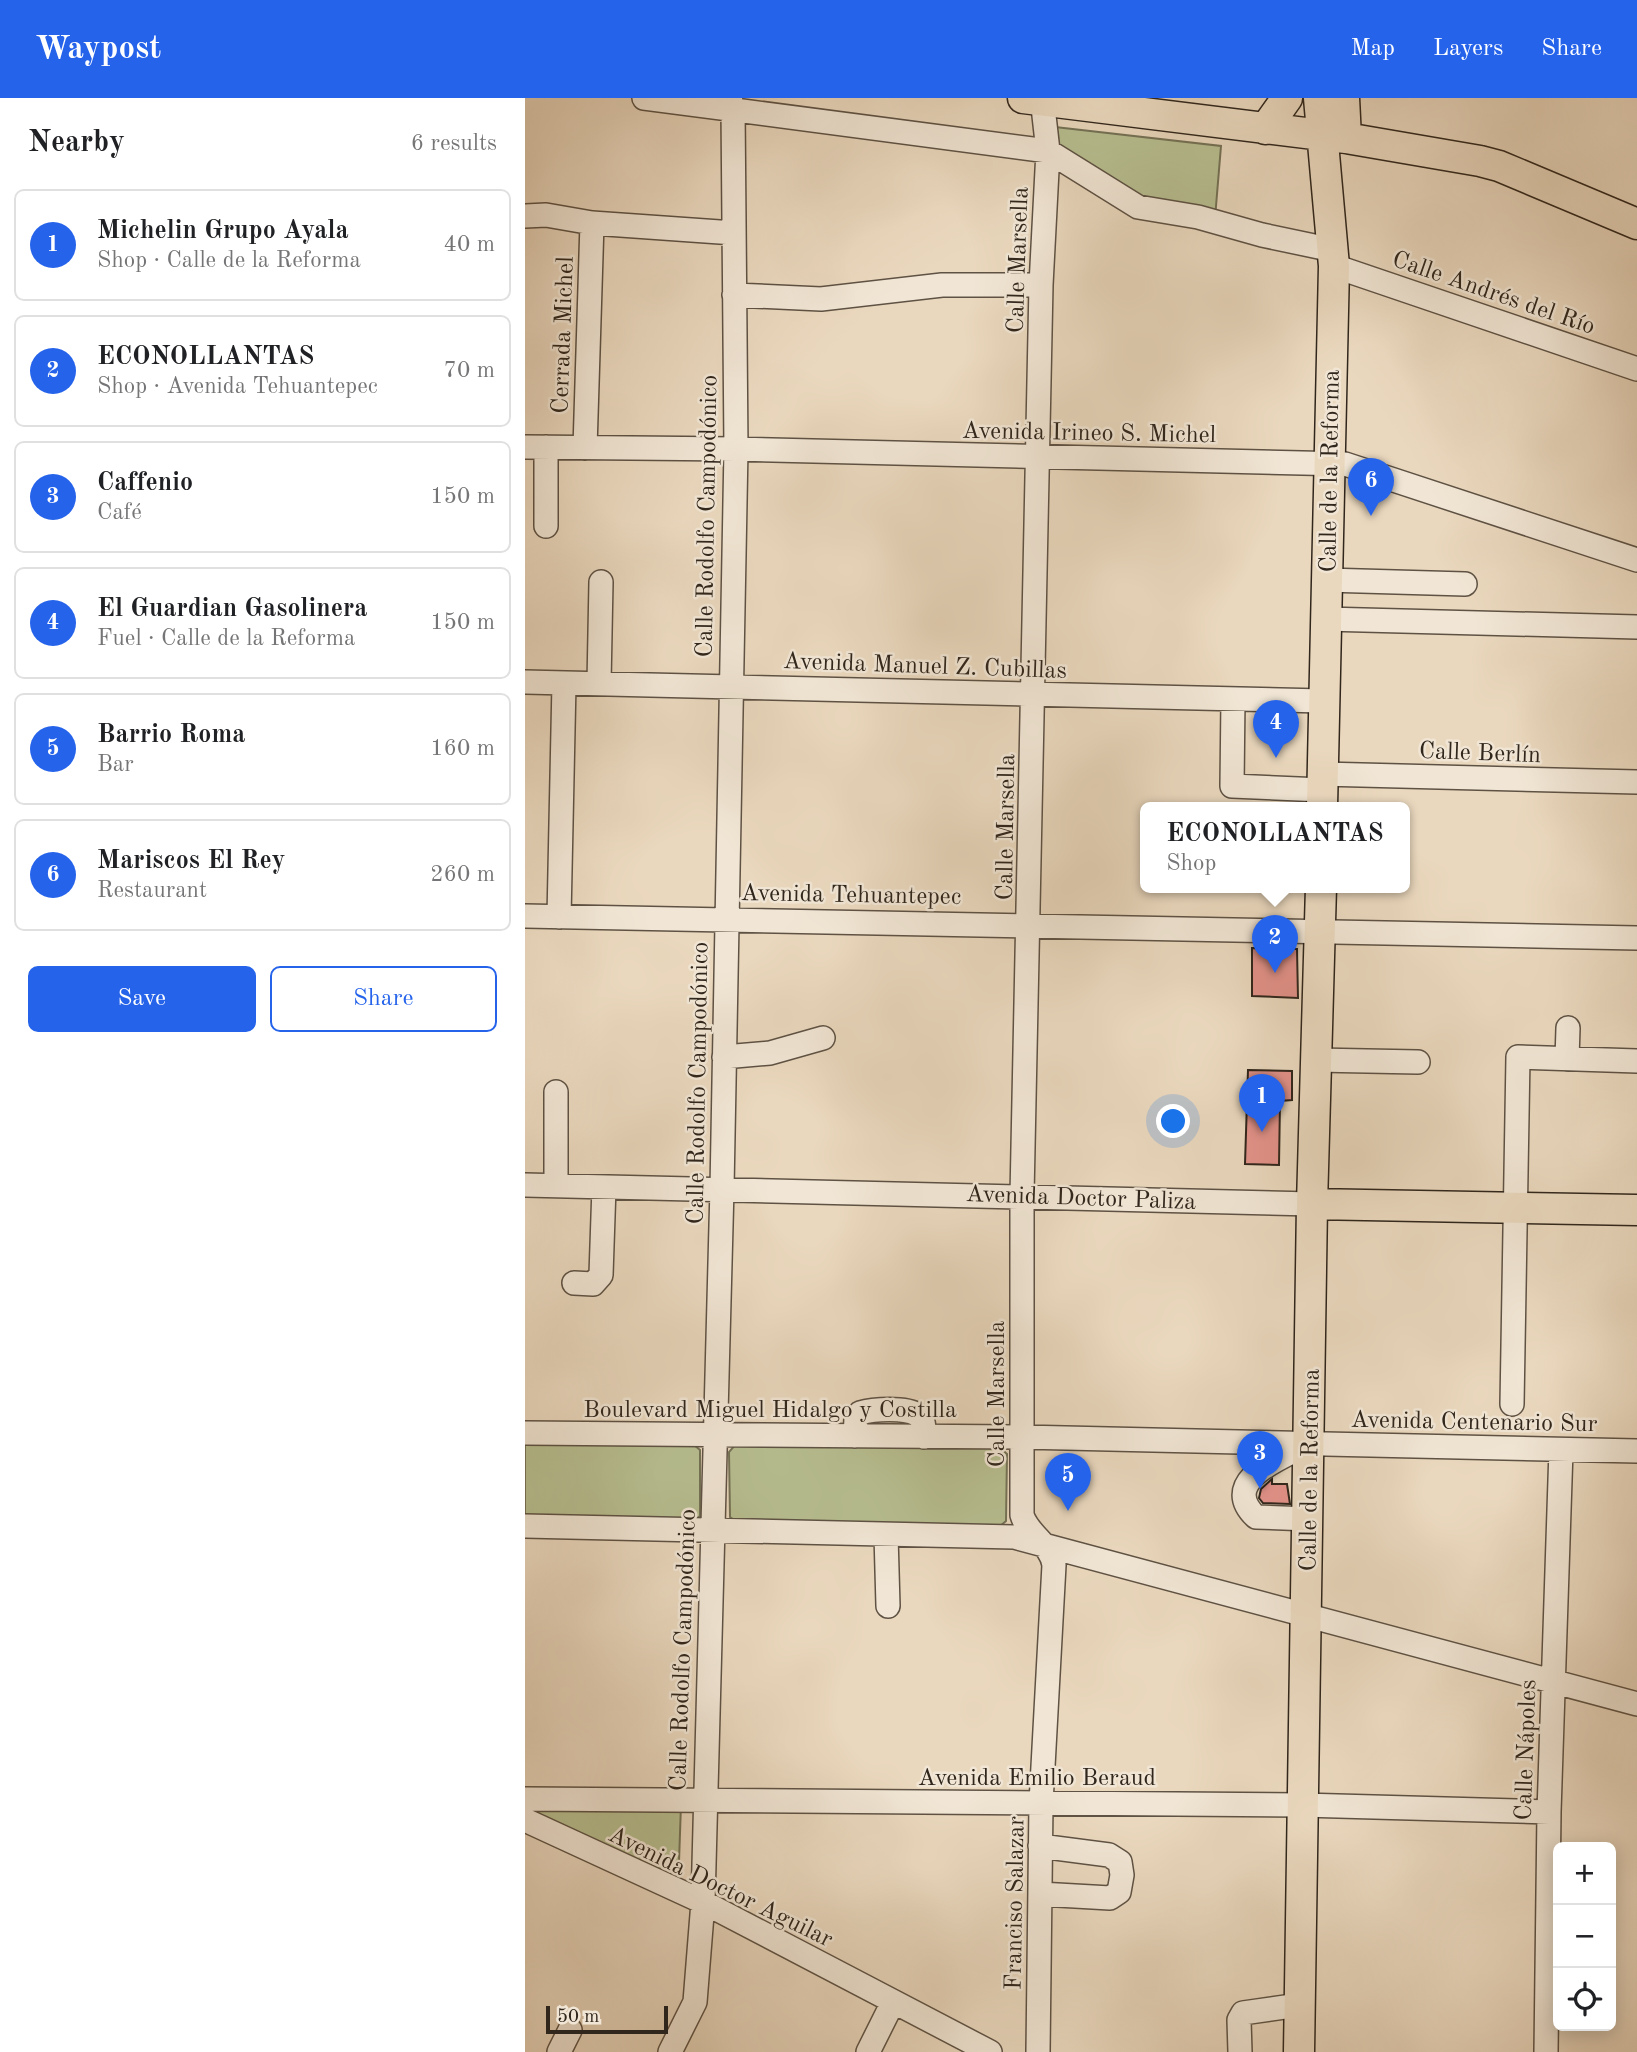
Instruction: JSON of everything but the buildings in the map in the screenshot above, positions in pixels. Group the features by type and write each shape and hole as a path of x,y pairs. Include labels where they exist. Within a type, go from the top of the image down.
{"main road":[{"path":"1265,129 1287,98"},
{"path":"1319,98 1335,137"},
{"path":"1335,137 1344,98"},
{"path":"1036,99 1169,107 1265,129 1335,137 1499,166 1637,224"},
{"name":"Calle de la Reforma","path":"1322,790 1335,137"},
{"name":"Calle de la Reforma","path":"1299,2052 1312,1204 1321,893"},
{"name":"Avenida Doctor Paliza","path":"1312,1204 1637,1210"}],"street":[{"path":"643,98 736,102 1048,151"},
{"name":"Calle Marsella","path":"1036,99 1048,151 1041,285 1030,925 1022,1195 1022,1515 1025,1526 1045,1546"},
{"name":"Calle Rodolfo Campodónico","path":"670,2052 695,2002 703,1902 703,1802 722,1188 736,449 736,102"},
{"name":"Calle Andrés del Río","path":"1048,151 1138,207 1198,217 1334,258 1637,369"},
{"path":"525,216 568,217 592,223 734,233"},
{"name":"Cerrada Michel","path":"585,448 592,223"},
{"path":"734,295 821,299 941,285 1041,285"},
{"path":"535,447 546,526"},
{"name":"Avenida Irineo S. Michel","path":"535,447 1329,463 1362,469 1637,560"},
{"path":"1326,580 1465,584"},
{"path":"599,683 601,582"},
{"path":"1325,620 1637,627"},
{"name":"Avenida Manuel Z. Cubillas","path":"525,682 1323,701"},
{"path":"559,917 564,682"},
{"path":"1233,699 1232,786 1256,797"},
{"name":"Calle Berlín","path":"1256,797 1322,790 1637,782"},
{"name":"Avenida Tehuantepec","path":"525,916 1637,938"},
{"path":"1567,1059 1568,1028"},
{"path":"724,1057 770,1053 823,1038"},
{"path":"1512,1404 1518,1057 1637,1061"},
{"path":"1316,1059 1418,1062"},
{"path":"557,1092 557,1185"},
{"name":"Avenida Doctor Paliza","path":"525,1185 1312,1204"},
{"path":"574,1283 593,1284 601,1275 604,1187"},
{"name":"Boulevard Miguel Hidalgo y Costilla","path":"525,1433 1023,1437 1309,1444"},
{"path":"1309,1444 1254,1473 1247,1482 1245,1495 1248,1509 1256,1517 1309,1519"},
{"name":"Avenida Centenario Sur","path":"1309,1444 1637,1451"},
{"name":"Calle Nápoles","path":"1546,2052 1549,1812 1561,1450"},
{"path":"525,1527 1014,1537 1637,1704"},
{"path":"886,1535 888,1606"},
{"name":"Franciso Salazar","path":"1038,2052 1041,1802 1054,1565 1045,1546"},
{"name":"Avenida Emilio Beraud","path":"525,1799 1302,1805 1549,1812"},
{"name":"Avenida Doctor Aguilar","path":"525,1820 703,1902 990,2052"},
{"path":"1040,1846 1109,1855 1120,1862 1122,1875 1119,1892 1110,1898 1040,1894"},
{"path":"868,2052 893,2002"},
{"path":"1240,2052 1240,2020 1243,2013 1299,2004"},
{"path":"559,2052 570,2031"}],"green space":[{"path":"1055,127 1221,146 1215,218 1136,203 1054,148"},
{"path":"525,1443 693,1444 700,1450 700,1516 695,1521 525,1519"},
{"path":"735,1445 998,1446 1007,1454 1006,1521 999,1527 737,1522 730,1517 729,1452"},
{"path":"525,1804 681,1804 678,1891 525,1814"}],"place":[{"name":"Mariscos El Rey","path":"1371,516"},
{"name":"El Guardian Gasolinera","path":"1276,758"},
{"name":"ECONOLLANTAS","path":"1275,973"},
{"name":"Michelin Grupo Ayala","path":"1262,1132"},
{"name":"Caffenio","path":"1260,1489"},
{"name":"Barrio Roma","path":"1068,1511"}]}
